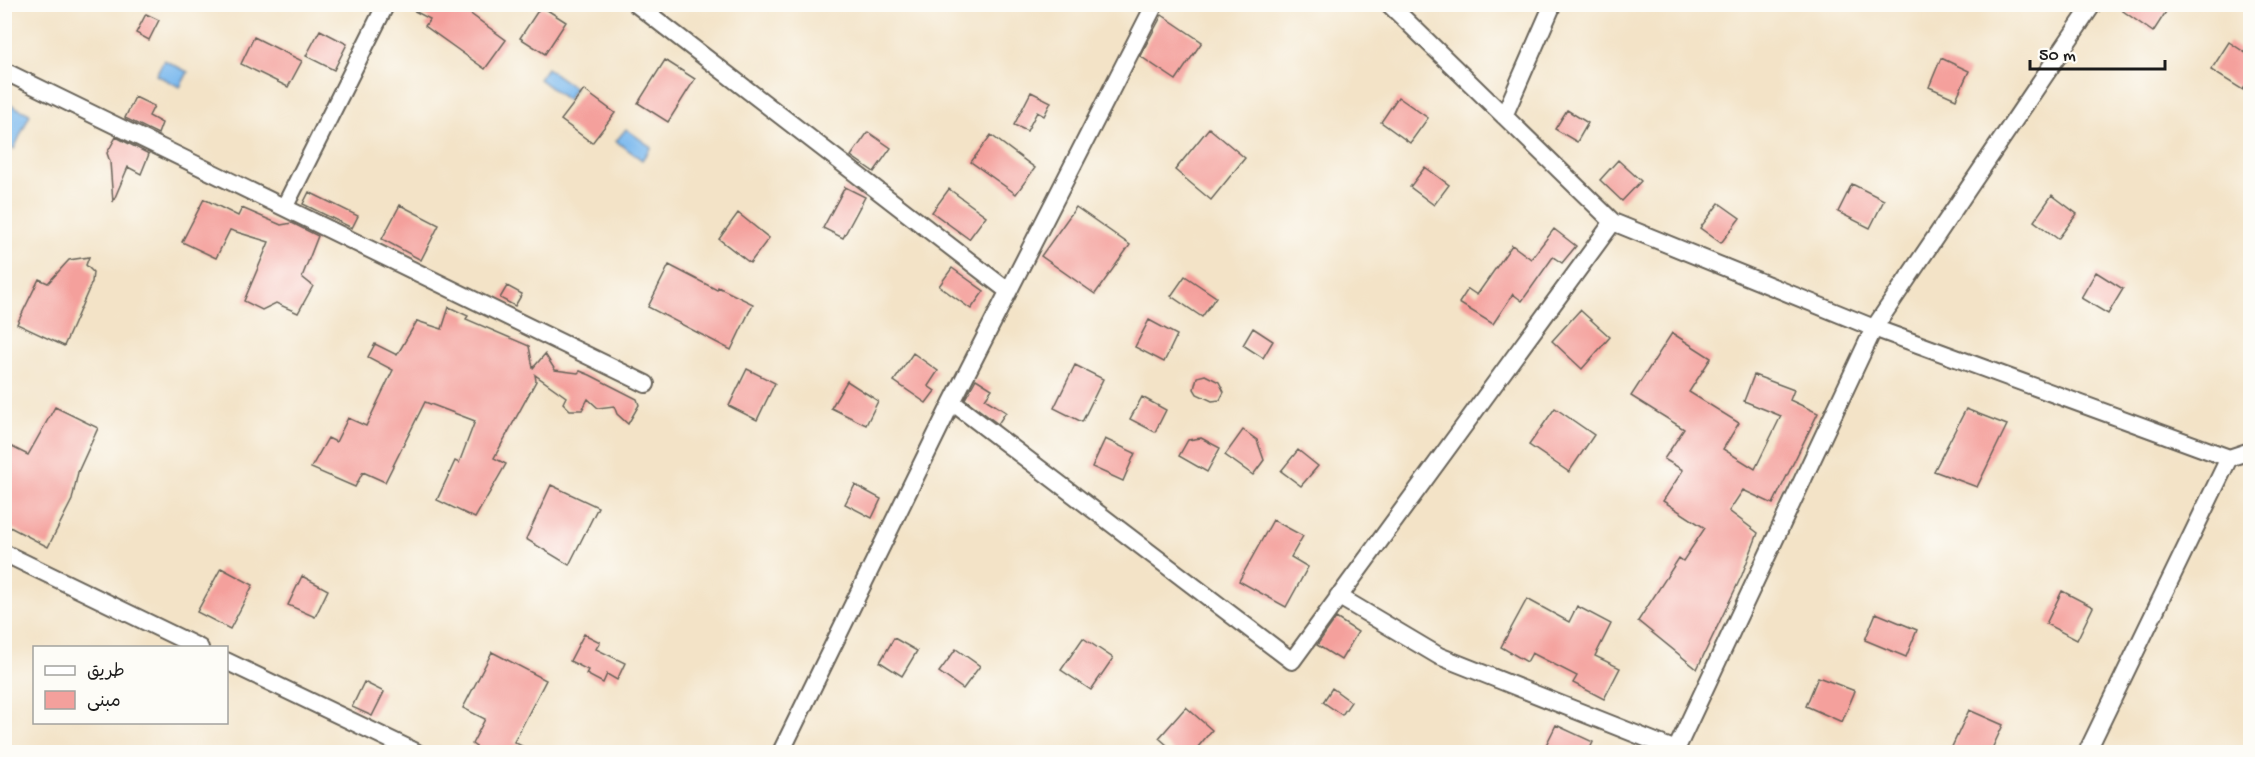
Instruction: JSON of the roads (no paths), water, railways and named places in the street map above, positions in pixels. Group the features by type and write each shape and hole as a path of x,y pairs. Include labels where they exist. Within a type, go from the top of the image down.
{"street":[{"path":"285,206 386,4"},
{"path":"636,4 1008,291"},
{"path":"781,753 952,402 1155,4"},
{"path":"1389,4 1612,222 1874,328 2229,458 2250,451"},
{"path":"1504,116 1553,4"},
{"path":"1338,596 1439,656 1675,751 1874,328 2093,4"},
{"path":"4,71 646,384"},
{"path":"952,402 1292,662 1612,222"},
{"path":"2087,753 2229,458"},
{"path":"4,553 196,646"},
{"path":"228,662 416,753"}],"water":[{"path":"164,60 188,72 180,87 156,75"},
{"path":"547,68 575,88 567,100 539,79"},
{"path":"9,104 30,114 14,149 5,144 5,113"},
{"path":"626,129 651,147 642,160 616,141"}]}
